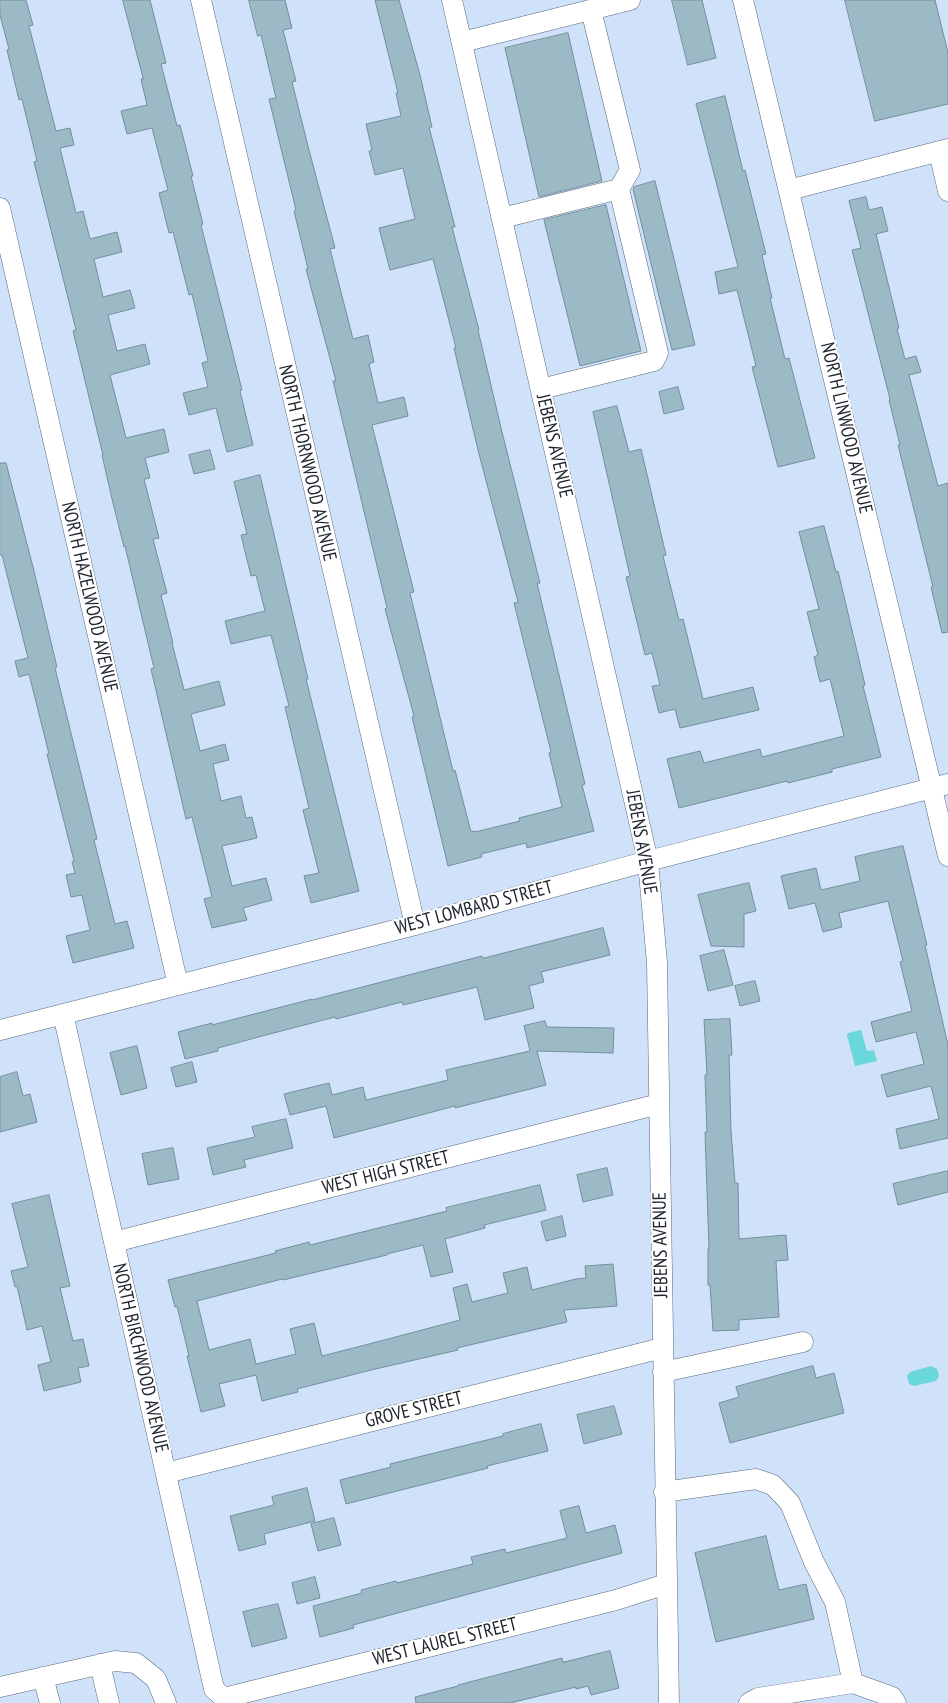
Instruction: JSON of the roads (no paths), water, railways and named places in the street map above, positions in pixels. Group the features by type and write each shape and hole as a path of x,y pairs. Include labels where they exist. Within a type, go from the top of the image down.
{"street":[{"name":"NORTH THORNWOOD AVENUE","path":"201,0 415,925"},
{"name":"JEBENS AVENUE","path":"452,0 648,861 657,963 664,1492 669,1703"},
{"path":"462,42 630,0"},
{"name":"NORTH LINWOOD AVENUE","path":"743,0 789,190 940,786 948,856"},
{"path":"541,389 654,361 658,353 620,189 630,170 591,10"},
{"path":"789,190 943,151 948,191"},
{"path":"502,218 620,189"},
{"name":"NORTH HAZELWOOD AVENUE","path":"0,208 178,985"},
{"name":"WEST LOMBARD STREET","path":"0,1030 415,925 648,861 940,786"},
{"name":"NORTH BIRCHWOOD AVENUE","path":"63,1014 214,1690 224,1698"},
{"name":"WEST HIGH STREET","path":"114,1242 659,1104"},
{"path":"663,1372 803,1342"},
{"name":"GROVE STREET","path":"166,1473 662,1348"},
{"path":"664,1492 756,1479 773,1485 790,1503 814,1562 835,1602 854,1683"},
{"name":"WEST LAUREL STREET","path":"224,1698 616,1600 666,1584"},
{"path":"0,1687 115,1661 136,1663 156,1679 166,1703"},
{"path":"100,1664 109,1703"},
{"path":"43,1677 50,1703"},
{"path":"749,1703 758,1698 854,1683 892,1698 896,1703"}]}
